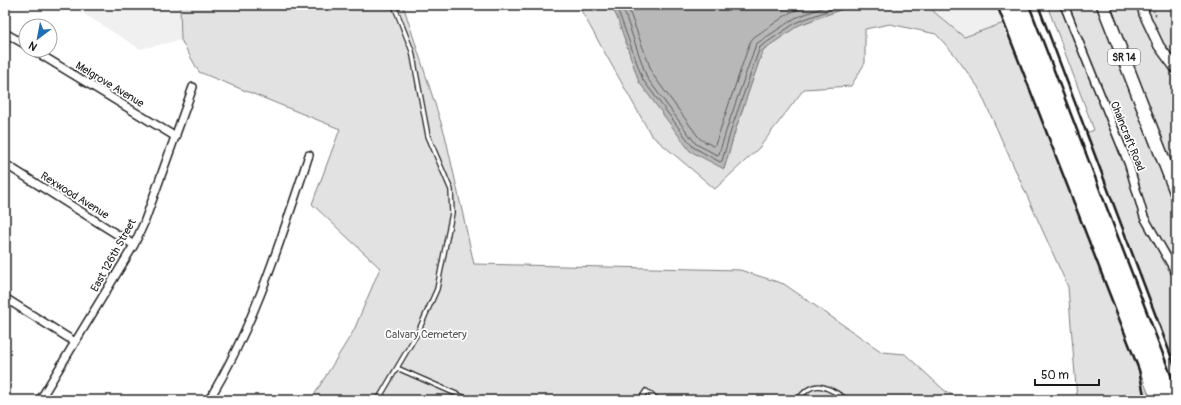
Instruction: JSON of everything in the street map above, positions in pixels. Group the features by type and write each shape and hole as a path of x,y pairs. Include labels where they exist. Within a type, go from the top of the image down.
{"main road":[{"name":"SR 14","path":"1103,5 1176,192"}],"street":[{"name":"Chaincraft Road","path":"1064,5 1129,165 1144,217 1176,273"},
{"path":"1142,5 1144,14 1159,46 1176,69"},
{"path":"5,33 18,40"},
{"name":"Melgrove Avenue","path":"47,58 176,137"},
{"name":"East 126th Street","path":"40,400 134,245 144,223 176,137 192,87"},
{"path":"209,400 246,328 264,287 309,155"},
{"name":"Rexwood Avenue","path":"5,164 134,245"},
{"path":"5,298 75,342"}],"lane":[{"path":"378,400 418,332 437,289 452,213 451,190 428,136 412,51 394,5"},
{"path":"397,368 470,400"},
{"path":"798,400 802,393 810,387 817,385 831,390 848,400"},
{"path":"640,400 646,391 658,400"}],"path":[{"path":"1151,5 1156,18"}],"shaded area":[{"path":"70,5 180,5 181,40 140,49"},
{"path":"931,5 997,5 1004,23 964,37 934,12"}],"green space":[{"name":"Calvary Cemetery","path":"180,5 403,5 445,135 474,264 740,270 784,284 882,352 905,354 944,390 961,400 311,400 354,330 380,268 312,204 340,129 199,72 181,40"},
{"path":"578,5 611,5 617,17 724,169 736,128 763,50 799,25 853,5 931,5 934,12 964,37 1004,23 1151,400 1077,400 1068,287 978,87 954,54 936,34 890,24 865,29 865,63 851,86 804,89 759,148 715,189 651,135"},
{"path":"1047,5 1176,5 1176,369 1086,133 1094,130"}],"water":[{"path":"611,5 853,5 799,25 763,50 736,128 724,169 690,151 639,82 617,17"}],"railway":[{"path":"997,5 1139,370 1145,400"},
{"path":"1029,5 1176,388"},
{"path":"1038,5 1176,369"}]}
